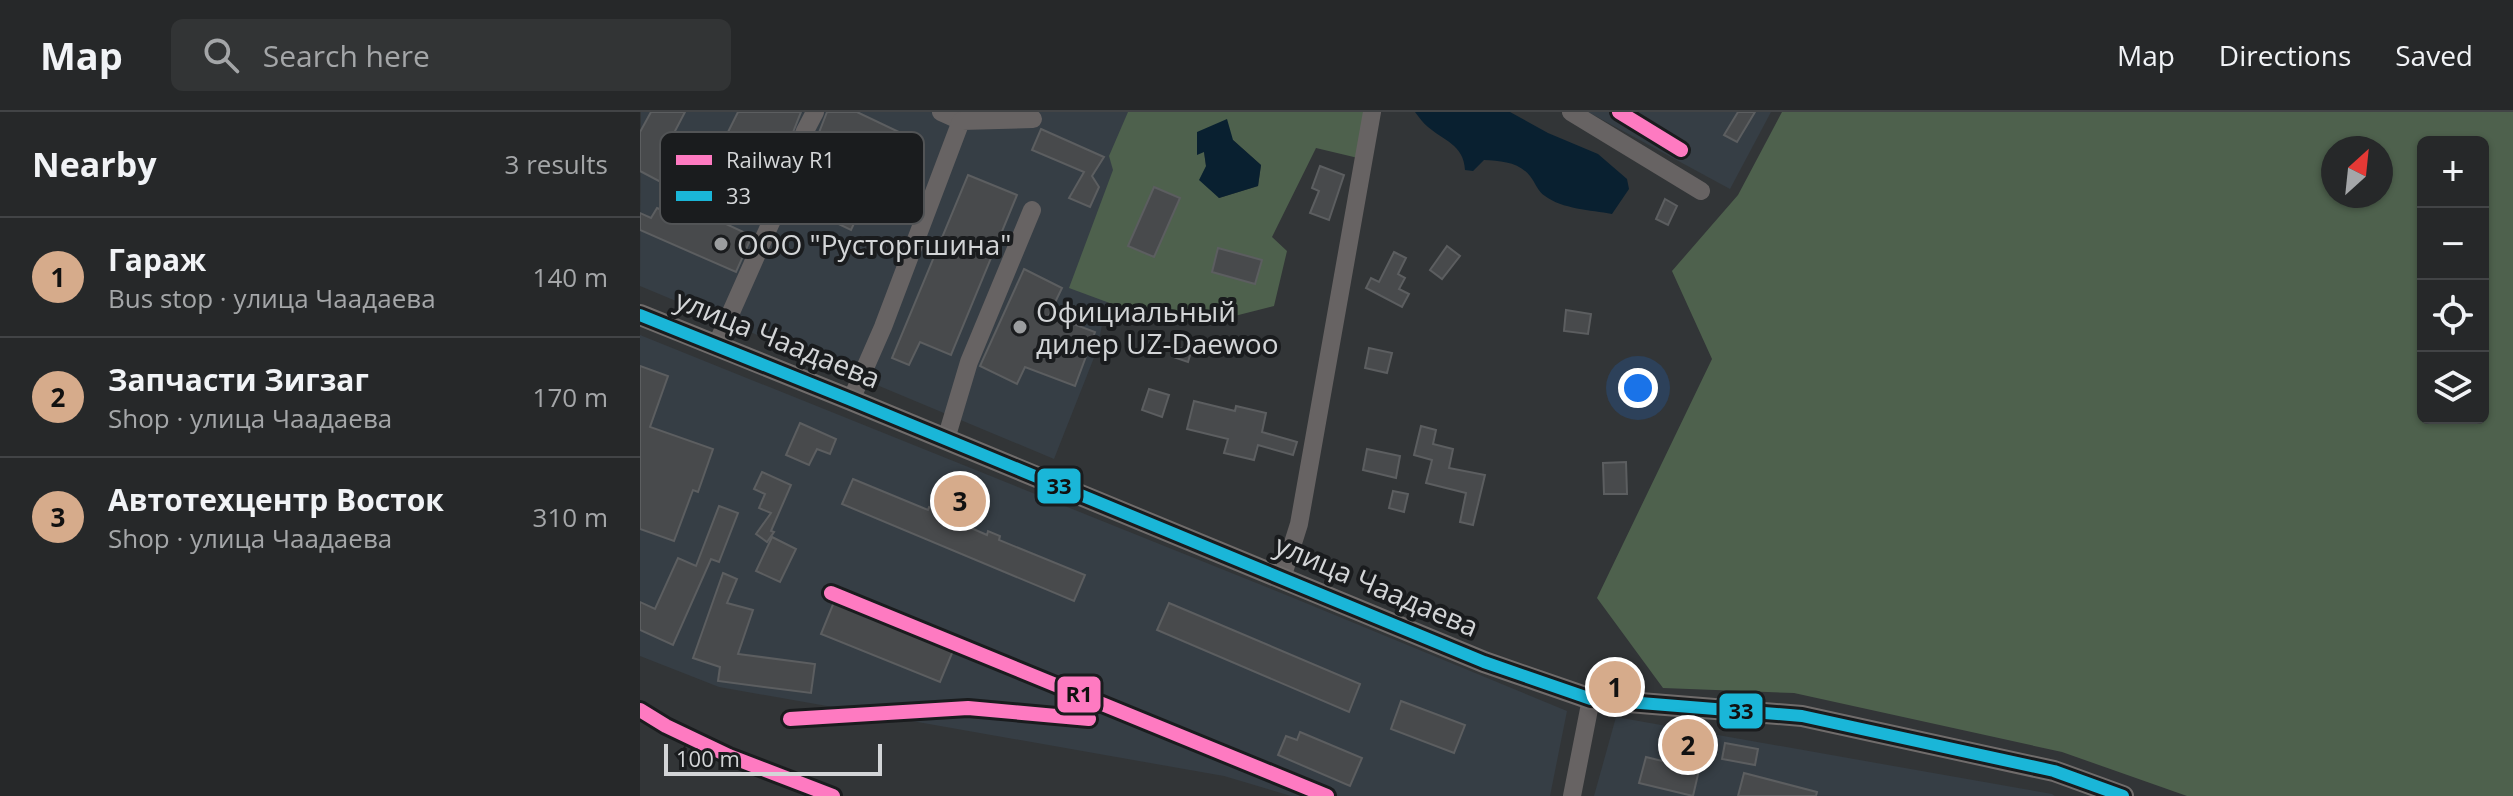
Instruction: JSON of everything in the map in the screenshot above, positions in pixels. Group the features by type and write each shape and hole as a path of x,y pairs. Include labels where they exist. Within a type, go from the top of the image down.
{"main road":[{"name":"улица Чаадаева","path":"640,315 1484,662 1591,699 1802,716 2054,771 2123,796"}],"street":[{"path":"805,132 815,112"},
{"path":"941,112 962,117 1033,119"},
{"path":"1282,578 1299,524 1372,112"},
{"path":"1571,112 1701,191"},
{"path":"924,218 962,117"},
{"path":"946,439 969,362 1032,210"},
{"path":"716,346 770,224"},
{"path":"851,400 883,327 922,224"},
{"path":"1572,796 1591,699"}],"shaded area":[{"path":"641,112 1145,112 1097,350 1054,459 640,286"},
{"path":"1588,112 1771,112 1730,189"},
{"path":"640,335 1567,711 1550,796 1291,796 1224,776 719,687 640,656"},
{"path":"1616,717 2052,794 2055,796 1594,796"}],"green space":[{"path":"1128,112 1366,112 1358,158 1316,148 1272,237 1287,251 1274,306 1207,323 1166,318 1115,305 1069,288 1113,170 1109,156","holes":["1233,140 1261,165 1258,186 1219,198 1206,166 1204,151"]},
{"path":"1782,112 2513,112 2513,796 2187,796 2062,752 1794,693 1663,688 1597,598 1712,359 1672,271 1738,195"}],"water":[{"path":"1415,112 1510,112 1548,133 1598,154 1627,179 1629,189 1612,214 1560,204 1540,192 1526,171 1509,163 1484,160 1473,171 1465,170 1457,149 1426,125"},
{"path":"1227,119 1233,140 1261,165 1258,186 1219,198 1199,180 1206,166 1204,152 1197,155 1197,132"}],"building":[{"path":"651,112 685,112 675,132 660,132 660,182 640,171 640,132"},
{"path":"738,112 801,112 793,132 728,132"},
{"path":"827,112 857,112 899,132 819,132"},
{"path":"1738,112 1755,112 1737,142 1724,135"},
{"path":"1041,129 1104,157 1092,176 1099,187 1090,207 1069,198 1084,172 1032,150"},
{"path":"1320,166 1344,175 1329,220 1310,213 1319,191 1312,188"},
{"path":"968,175 1017,195 951,355 920,342 909,365 892,358"},
{"path":"1154,187 1180,198 1154,257 1128,246"},
{"path":"1665,199 1677,206 1668,225 1656,219"},
{"path":"657,208 660,209 660,224 726,224 752,236 736,272 640,230 640,213 651,218"},
{"path":"838,224 854,224 851,230"},
{"path":"1447,246 1460,256 1442,279 1430,270"},
{"path":"1218,248 1262,260 1255,284 1212,272"},
{"path":"1394,252 1406,258 1398,274 1405,278 1399,289 1409,294 1402,307 1366,288 1371,278 1379,282"},
{"name":"Официальный дилер UZ-Daewoo","path":"1024,269 1062,288 1049,315 1095,332 1075,386 1025,367 1017,384 980,366"},
{"path":"1566,310 1591,314 1588,334 1564,331"},
{"path":"1177,347 1191,352 1188,362 1173,357"},
{"path":"1369,348 1392,353 1387,373 1365,368"},
{"path":"640,366 668,376 650,427 713,449 698,492 693,490 674,541 640,529"},
{"path":"1149,389 1169,395 1162,417 1142,410"},
{"path":"1194,401 1235,411 1236,406 1266,413 1262,432 1297,442 1293,455 1258,445 1254,460 1224,453 1228,439 1187,429"},
{"path":"800,423 836,439 830,454 817,449 809,465 786,455"},
{"path":"1421,426 1436,430 1433,444 1453,449 1449,468 1485,475 1473,525 1460,522 1466,493 1426,483 1432,460 1414,455"},
{"path":"1367,449 1400,456 1396,478 1363,470"},
{"path":"1626,462 1627,494 1604,494 1603,463"},
{"path":"762,472 791,485 771,531 774,532 767,542 756,534 771,513 759,508 765,494 754,489"},
{"path":"853,479 928,510 929,507 987,535 988,531 1000,536 999,540 1085,575 1074,601 842,504"},
{"path":"1393,491 1408,494 1404,512 1389,508"},
{"path":"719,506 738,513 719,562 711,559 673,645 640,630 640,602 655,609 678,558 696,566"},
{"path":"772,537 796,549 780,582 756,571"},
{"path":"723,573 737,579 727,603 753,610 738,654 815,664 811,693 718,681 720,667 693,658"},
{"path":"836,597 955,646 940,682 821,634"},
{"path":"1169,603 1360,684 1349,712 1157,630"},
{"path":"1401,701 1465,725 1454,753 1391,729"},
{"path":"1300,732 1362,758 1350,786 1278,755 1286,736 1297,740"},
{"path":"1725,743 1758,749 1755,765 1722,759"},
{"path":"1646,757 1699,770 1693,796 1639,783"},
{"path":"1744,773 1817,792 1816,796 1738,796"}],"rail line":[{"name":"R1","path":"1619,112 1681,150"},
{"name":"R1","path":"831,593 1327,796"},
{"name":"R1","path":"790,719 968,708 1089,719"},
{"name":"R1","path":"640,710 729,756 833,796"}],"transit line":[{"name":"33","path":"640,315 1484,662 1591,699 1802,716 2054,771 2123,796"}],"place":[{"name":"ООО \"Русторгшина\"","path":"721,244"},
{"name":"Официальный дилер UZ-Daewoo","path":"1020,327"},
{"name":"Автотехцентр Восток","path":"960,501"},
{"name":"Гараж","path":"1615,687"},
{"name":"Запчасти Зигзаг","path":"1688,745"}]}
